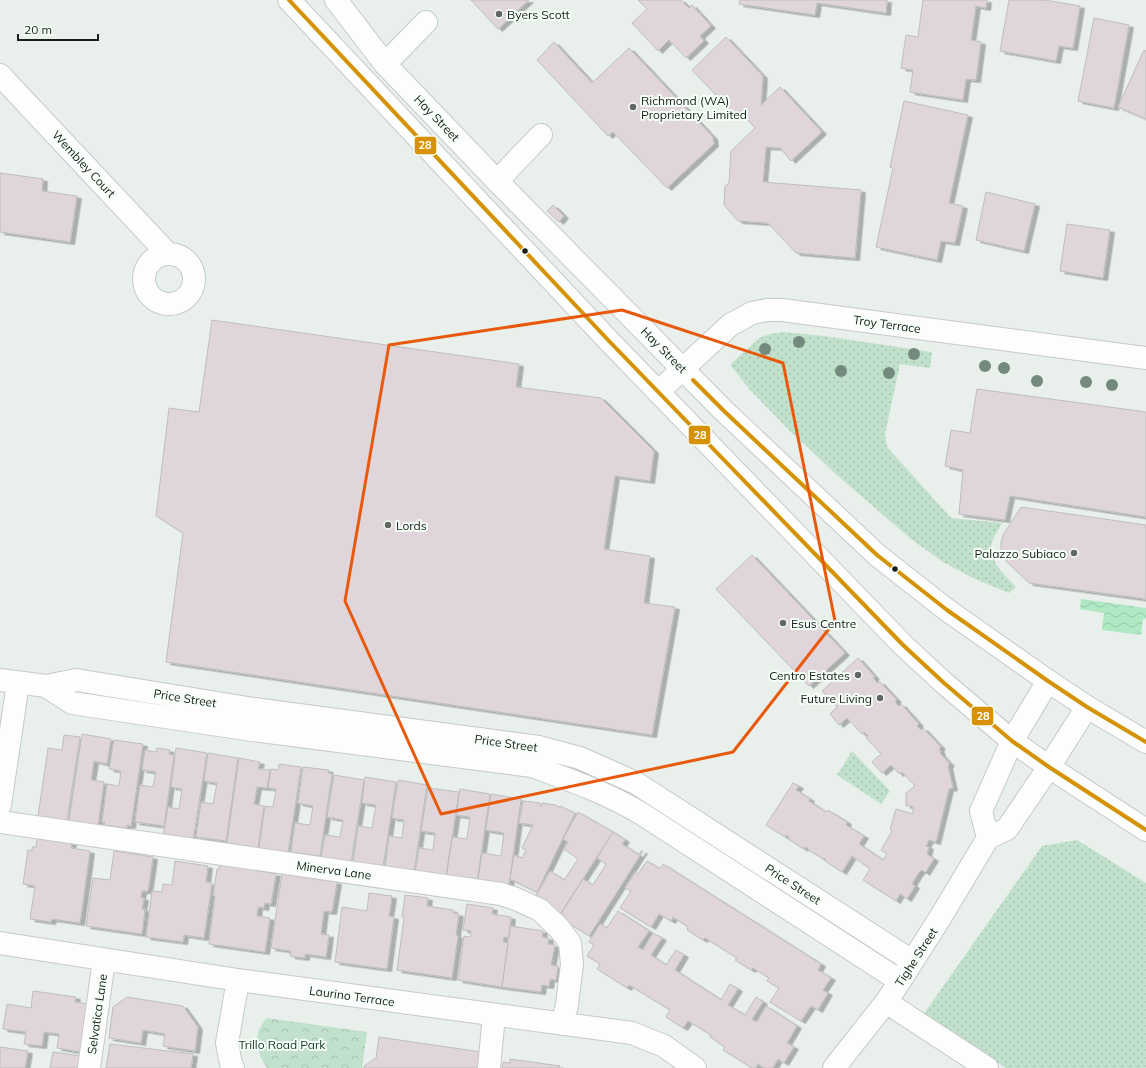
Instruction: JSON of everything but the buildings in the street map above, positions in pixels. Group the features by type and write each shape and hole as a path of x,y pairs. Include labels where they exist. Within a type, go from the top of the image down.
{"street":[{"path":"289,0 658,392 903,646 1012,741 1146,830"},
{"name":"Hay Street","path":"336,0 385,64 497,181 724,411 877,555 947,610 1048,681 1087,707 1146,742"},
{"path":"385,64 426,22"},
{"name":"Wembley Court","path":"0,75 168,254"},
{"path":"497,181 541,136"},
{"name":"Troy Terrace","path":"658,392 730,325 752,313 767,310 782,310 1146,358"},
{"name":"Price Street","path":"9,681 46,686 76,680 254,708 539,747 580,758 636,783 912,961"},
{"path":"0,805 9,681"},
{"path":"1048,681 1012,741 981,811 988,838 1007,829 1087,707"},
{"name":"Price Street","path":"46,686 72,703 252,730 532,766 574,781 623,802 900,981"},
{"name":"Minerva Lane","path":"0,822 501,894 516,899 540,910 559,928 570,943 572,964 567,1005 562,1024"},
{"name":"Tighe Street","path":"834,1068 886,1002 940,918 988,838"},
{"name":"Laurino Terrace","path":"0,944 238,980 632,1033 664,1046 696,1068"},
{"name":"Selvatica Lane","path":"89,1068 104,960"},
{"path":"233,1068 227,1043 238,980"},
{"path":"886,1002 987,1068"},
{"path":"489,1068 494,1015"}],"highlighted area":[{"path":"622,310 783,363 835,621 733,752 441,814 345,601 389,345"}],"green space":[{"path":"783,332 824,336 932,352 930,368 900,364 885,434 887,447 951,518 1002,523 992,542 992,555 998,567 1016,587 1009,593 975,579 943,562 911,539 838,476 789,430 750,390 731,366 732,363 759,338 770,334"},
{"path":"852,751 890,791 881,804 837,775"},
{"path":"1077,840 1146,883 1146,1068 1006,1068 923,1015 1042,846"},
{"name":"Trillo Road Park","path":"267,1018 367,1032 362,1068 267,1068 260,1055 257,1036 262,1024"}],"water":[{"path":"1081,599 1146,608 1146,619 1143,619 1141,635 1102,630 1104,613 1080,609"}],"transit line":[{"name":"28","path":"289,0 609,341 903,645 944,683 1012,741 1146,830"},
{"name":"28","path":"693,380 877,555 947,610 1048,681 1087,707 1146,742"}],"place":[{"name":"Byers Scott","path":"499,14"},
{"name":"Richmond (WA) Proprietary Limited","path":"633,107"},
{"name":"Lords","path":"388,525"},
{"name":"Palazzo Subiaco","path":"1074,553"},
{"name":"Esus Centre","path":"783,623"},
{"name":"Centro Estates","path":"858,675"},
{"name":"Future Living","path":"880,698"}]}
